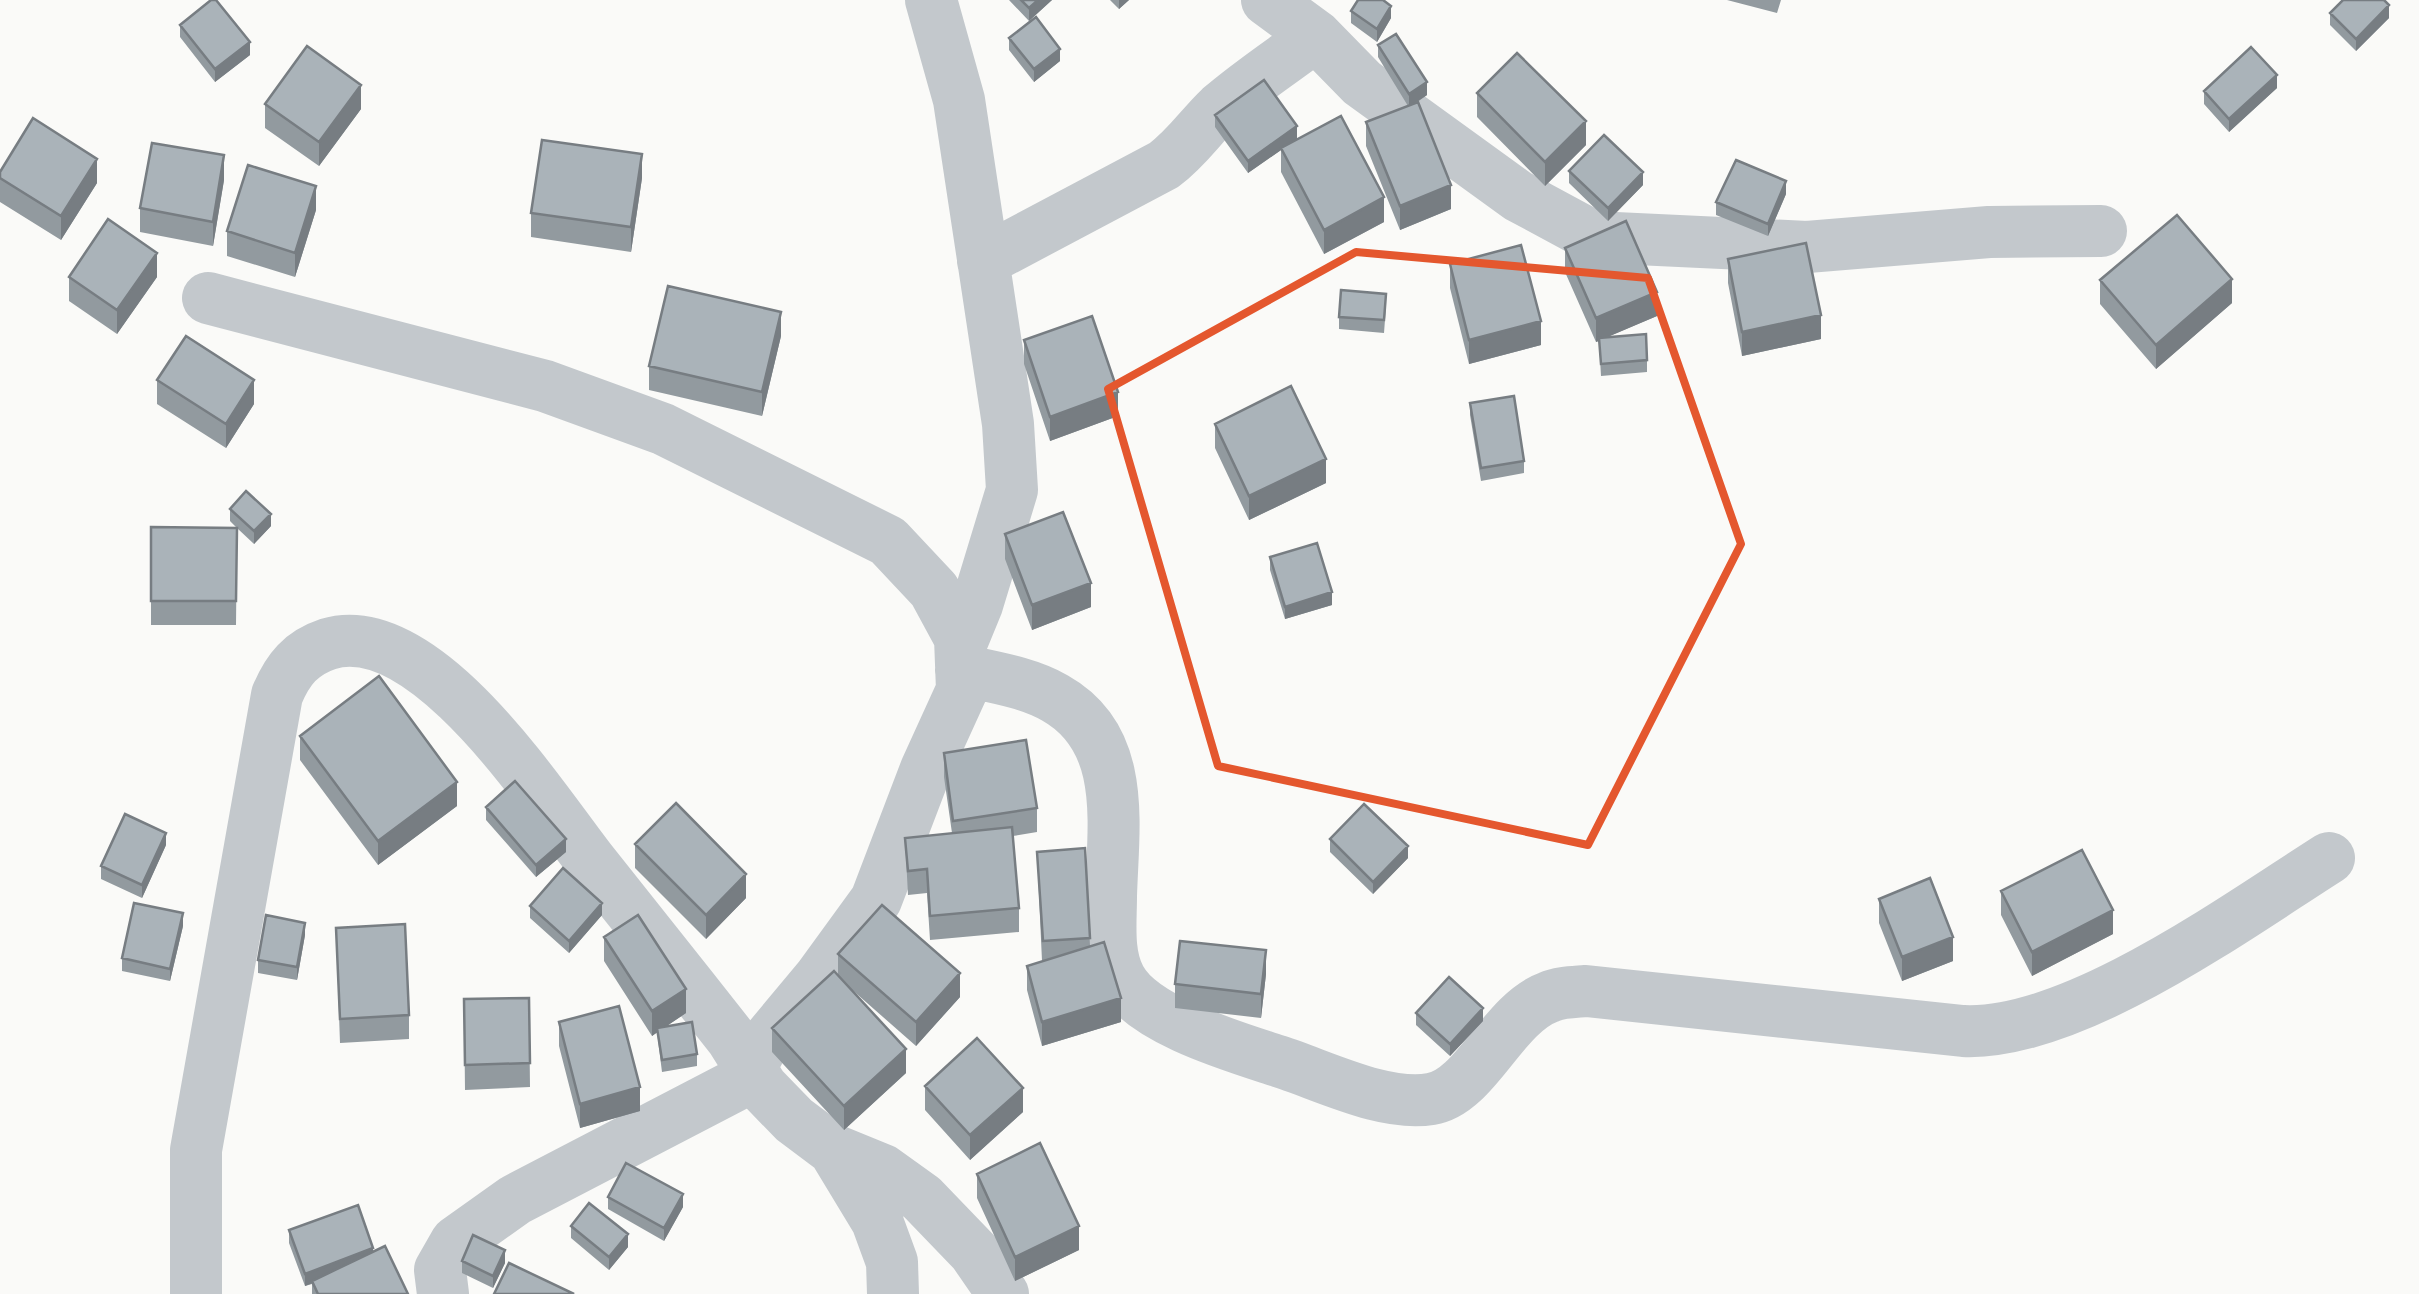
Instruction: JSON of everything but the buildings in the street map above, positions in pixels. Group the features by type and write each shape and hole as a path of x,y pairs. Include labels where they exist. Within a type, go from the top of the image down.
{"street":[{"path":"930,0 959,100 1008,424 1012,490 961,657"},
{"path":"1266,0 1316,36 1362,84 1518,196 1594,236 1807,246 1988,232 2101,230"},
{"path":"983,261 1164,165 1188,147 1205,124 1235,96 1316,36"},
{"path":"208,298 546,386 663,429 888,541 934,590 960,638 962,690 926,769 876,900 820,977 761,1048 753,1072 516,1200 456,1242 440,1270 443,1294"},
{"path":"196,1294 196,1150 277,695 288,671 304,654 346,639 383,644 412,661 475,713 794,1120 834,1150 883,1170 922,1198 974,1252 1004,1294"},
{"path":"961,657 1054,697 1085,719 1106,754 1114,807 1111,951 1121,980 1140,1002 1165,1017 1248,1052 1355,1090 1396,1098 1432,1100 1455,1087 1522,1014 1549,996 1586,990 1963,1031 2020,1027 2076,1006 2186,948 2329,858"},
{"path":"834,1150 877,1221 892,1262 892,1294"}],"highlighted area":[{"path":"1356,252 1648,278 1741,544 1588,845 1218,766 1108,389"}]}
